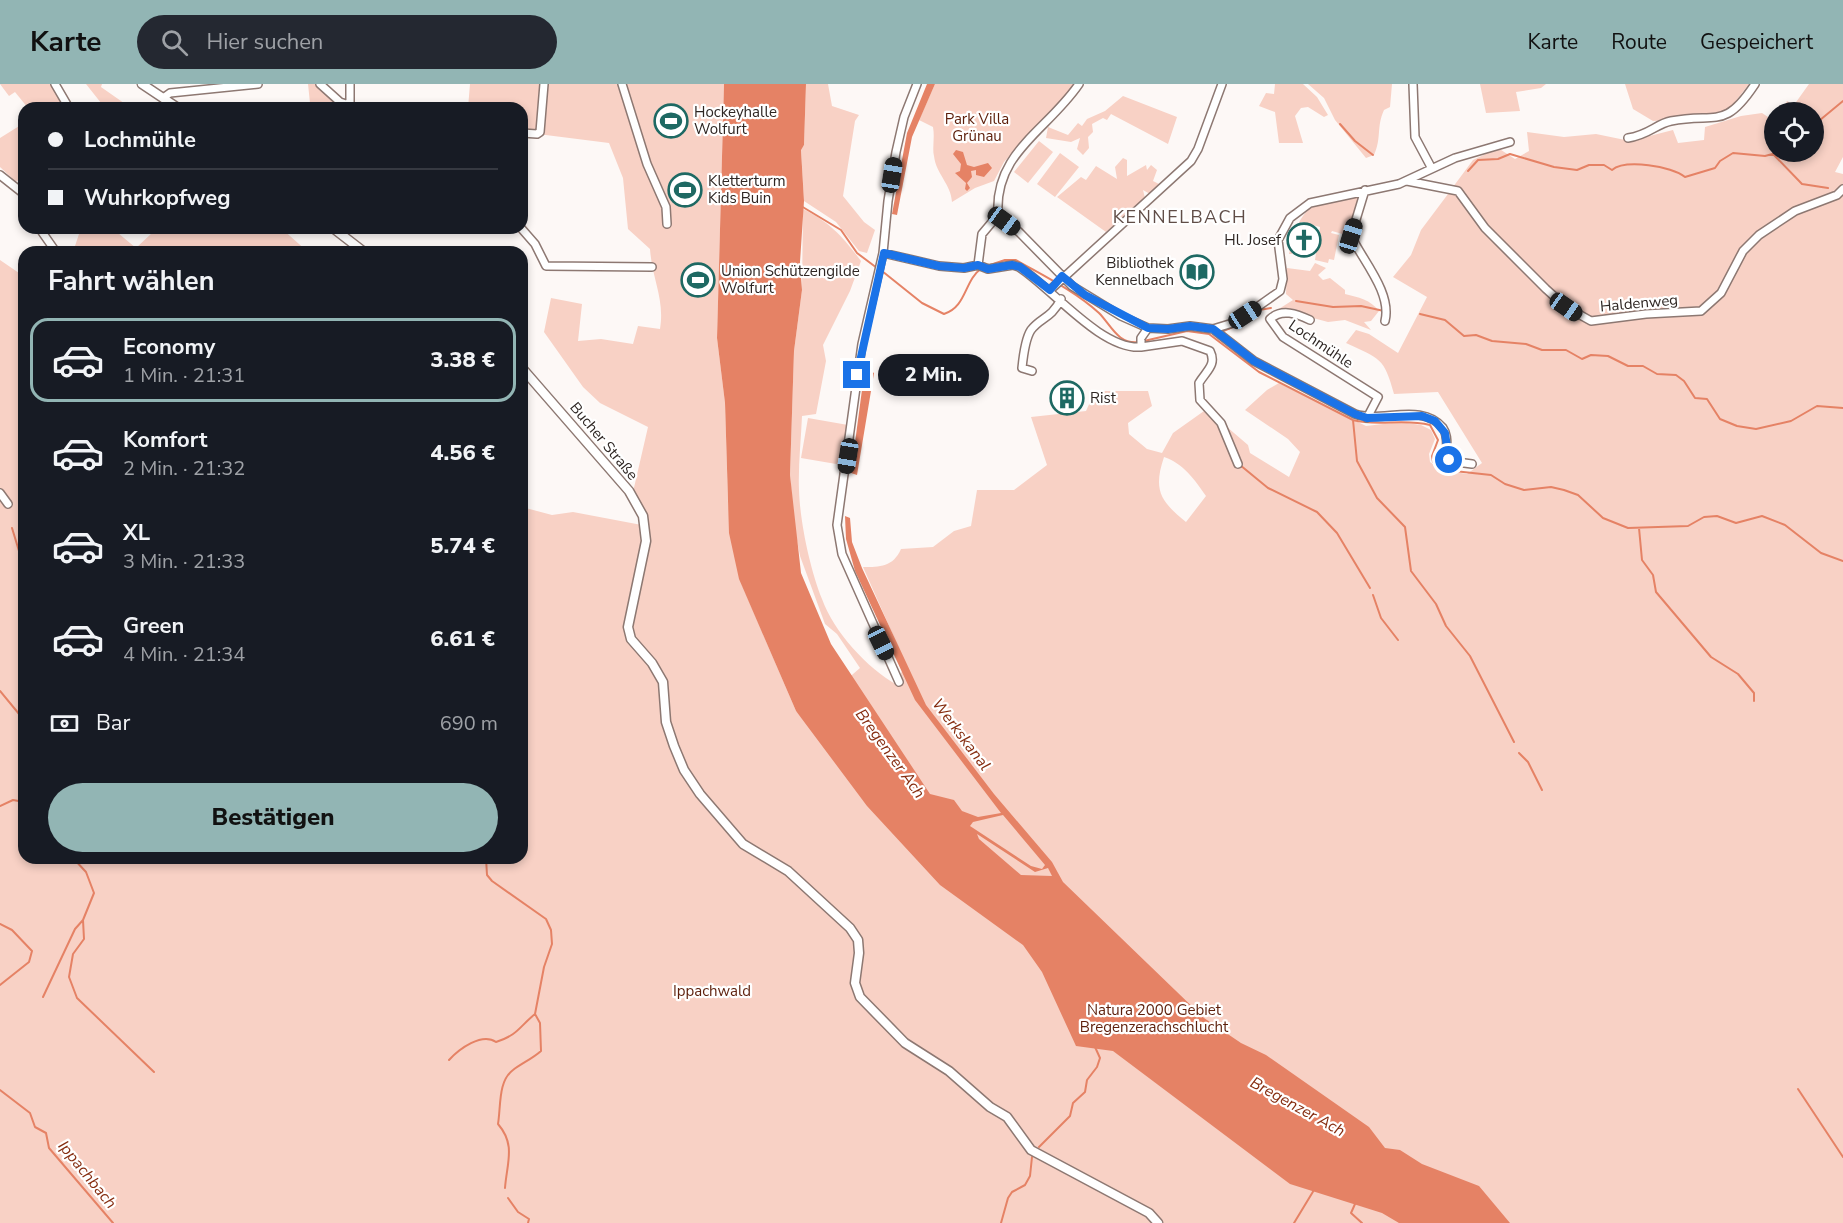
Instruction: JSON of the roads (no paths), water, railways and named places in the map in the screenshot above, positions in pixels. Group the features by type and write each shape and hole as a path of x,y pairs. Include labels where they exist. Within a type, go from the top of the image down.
{"street":[{"path":"55,84 66,102"},
{"path":"142,84 169,102"},
{"path":"163,98 170,93 258,84"},
{"path":"320,84 340,102"},
{"path":"349,102 350,84"},
{"path":"528,133 540,132 544,84"},
{"path":"622,84 647,164 666,207 667,224"},
{"path":"899,682 871,624 842,554 837,535 857,375 884,253 888,199 898,136 917,84"},
{"path":"1079,84 1006,167 996,195 998,215 1044,257 1060,277 1085,295 1148,328 1168,329 1190,326 1213,329 1236,322 1280,291 1283,279 1278,240 1282,228 1298,209 1328,197 1407,181 1431,167 1510,142"},
{"path":"1051,288 1060,277 1191,161 1222,84"},
{"path":"1413,84 1415,137 1431,167"},
{"path":"1628,138 1649,133 1669,121 1719,119 1735,109 1755,84"},
{"path":"0,175 18,189"},
{"name":"Haldenweg","path":"1407,181 1458,191 1485,228 1546,289 1581,317 1591,321 1701,310 1721,293 1736,263 1751,242 1780,219 1837,195 1843,189"},
{"path":"1365,190 1351,236 1382,294 1386,305 1385,321"},
{"path":"981,267 982,234 998,215"},
{"path":"341,234 356,246"},
{"path":"526,234 535,244 546,266 651,267"},
{"path":"884,253 939,266 964,268 1012,265 1020,267 1051,288 1061,300 1108,337 1126,347 1141,343 1182,341 1210,351 1213,358 1212,367 1199,383 1203,406 1213,411 1221,423 1238,464"},
{"path":"1032,371 1022,368 1029,335 1032,329 1054,313 1061,300"},
{"name":"Lochmühle","path":"1310,321 1296,314 1282,313 1270,319 1283,338 1378,397 1367,418"},
{"path":"1141,343 1148,328"},
{"path":"1213,329 1254,361 1367,418 1413,415 1435,421 1445,433 1449,460 1472,464"},
{"name":"Bucher Straße","path":"528,375 629,491 643,516 646,541 628,627 631,639 652,663 663,682 666,722 684,770 700,794 743,844 788,871 850,928 858,940 859,953 855,983 860,997 905,1043 949,1071 990,1107 1007,1117 1031,1150 1149,1213 1158,1223"},
{"path":"0,493 8,504"}],"water":[{"name":"Bregenzer Ach","path":"724,84 806,84 804,145 801,150 804,201 800,262 802,290 794,351 790,475 801,573 831,644 930,794 954,800 962,811 978,817 1001,813 915,700 855,571 846,539 845,516 850,518 852,542 862,568 926,705 994,794 1052,862 1063,882 1204,1018 1241,1043 1266,1055 1369,1127 1385,1148 1400,1150 1422,1164 1479,1186 1510,1223 1399,1223 1382,1213 1290,1184 1113,1051 1076,1046 1042,972 1023,945 940,885 867,806 796,711 739,579 729,533 725,403 717,338","holes":["1003,815 1045,865 1042,869 1031,866 970,826 973,822","977,834 1035,872 1048,868 1052,876 1021,875 979,839"]},
{"path":"927,84 935,84 912,137 897,215 892,214 907,133"},
{"path":"956,150 963,152 967,165 974,167 988,163 992,168 984,177 976,175 976,170 971,171 972,177 967,183 970,188 967,191 966,183 955,173 960,171 961,164 953,154"},
{"path":"865,367 874,373 857,475 851,473"}],"waterway":[{"path":"1824,117 1843,101"},
{"path":"1340,124 1355,141 1373,155"},
{"path":"1468,171 1478,160 1498,159 1510,154 1554,167 1577,170 1589,165 1604,165 1612,170 1637,164 1660,167 1685,177 1715,168 1720,161 1733,153 1764,156"},
{"path":"1781,162 1802,184 1828,188"},
{"path":"801,206 841,230 857,253 877,268"},
{"path":"987,266 1005,260 1016,260 1080,298 1099,313 1120,337 1139,342"},
{"path":"882,271 922,303 944,314 957,306 972,279 982,268"},
{"path":"1296,301 1333,307 1361,306 1384,311"},
{"path":"1221,332 1240,324 1259,310 1271,308"},
{"path":"1420,314 1445,320 1464,336 1476,335 1492,341 1526,344 1542,350 1566,350 1582,359 1591,355 1608,356 1628,366 1643,366 1657,374 1676,375 1684,381 1695,398 1707,399 1720,419 1737,426 1756,429 1791,421 1817,406 1843,408"},
{"path":"1144,341 1187,331 1209,334 1259,372 1353,420 1430,425 1438,440 1432,456 1433,462 1454,471 1491,475 1505,484 1524,490 1551,487 1564,490 1578,495 1603,518 1628,528 1688,526 1704,517 1717,516 1736,523 1762,516 1785,525 1821,553 1843,561"},
{"path":"1353,420 1357,461 1377,498 1405,527 1411,571 1436,604 1446,626 1470,656 1514,742"},
{"path":"1240,465 1268,488 1317,512 1337,533 1370,588"},
{"path":"12,528 18,548"},
{"path":"1639,528 1642,560 1653,575 1656,592 1711,657 1738,674 1754,693 1754,701"},
{"path":"1373,595 1381,618 1398,640"},
{"name":"Ippachbach","path":"0,691 18,713"},
{"path":"1519,753 1528,762 1542,790"},
{"name":"Ippachbach","path":"0,806 13,800 18,801"},
{"path":"79,864 86,872 94,893 83,920 84,939 73,954 69,977 77,998 154,1072"},
{"path":"486,864 487,875 492,881 546,919 551,930 552,944 544,967 535,1014 540,1023 541,1051 508,1075 502,1087 498,1124 504,1132 509,1147 505,1188"},
{"path":"43,997 75,929 83,920"},
{"name":"Ippachbach","path":"0,924 12,930 32,951 29,962 0,985"},
{"path":"449,1060 478,1040 490,1039 496,1042 509,1036 535,1014"},
{"path":"1039,1147 1070,1116 1073,1103 1085,1092 1087,1080 1097,1067 1100,1058 1095,1047"},
{"path":"1798,1089 1843,1157"},
{"name":"Ippachbach","path":"0,1090 30,1113 35,1127 46,1133 49,1148 113,1223"},
{"path":"1001,1223 1008,1198 1012,1192 1025,1185 1030,1176 1032,1157"},
{"path":"1294,1223 1314,1190"},
{"path":"508,1198 518,1212 529,1219 528,1223"},
{"path":"1355,1204 1351,1213 1362,1223"}],"place":[{"name":"Hockeyhalle Wolfurt","path":"671,121"},
{"name":"Kletterturm Kids Buin","path":"685,190"},
{"name":"Hl. Josef","path":"1304,240"},
{"name":"Bibliothek Kennelbach","path":"1197,272"},
{"name":"Union Schützengilde Wolfurt","path":"698,280"},
{"name":"Rist","path":"1067,398"}],"district":[{"name":"KENNELBACH","path":"1180,217"}],"park label":[{"name":"Park Villa Grünau","path":"977,128"},
{"name":"Ippachwald","path":"712,991"},
{"name":"Natura 2000 Gebiet Bregenzerachschlucht","path":"1154,1018"}],"water label":[{"name":"Werkskanal","path":"962,734"}]}
